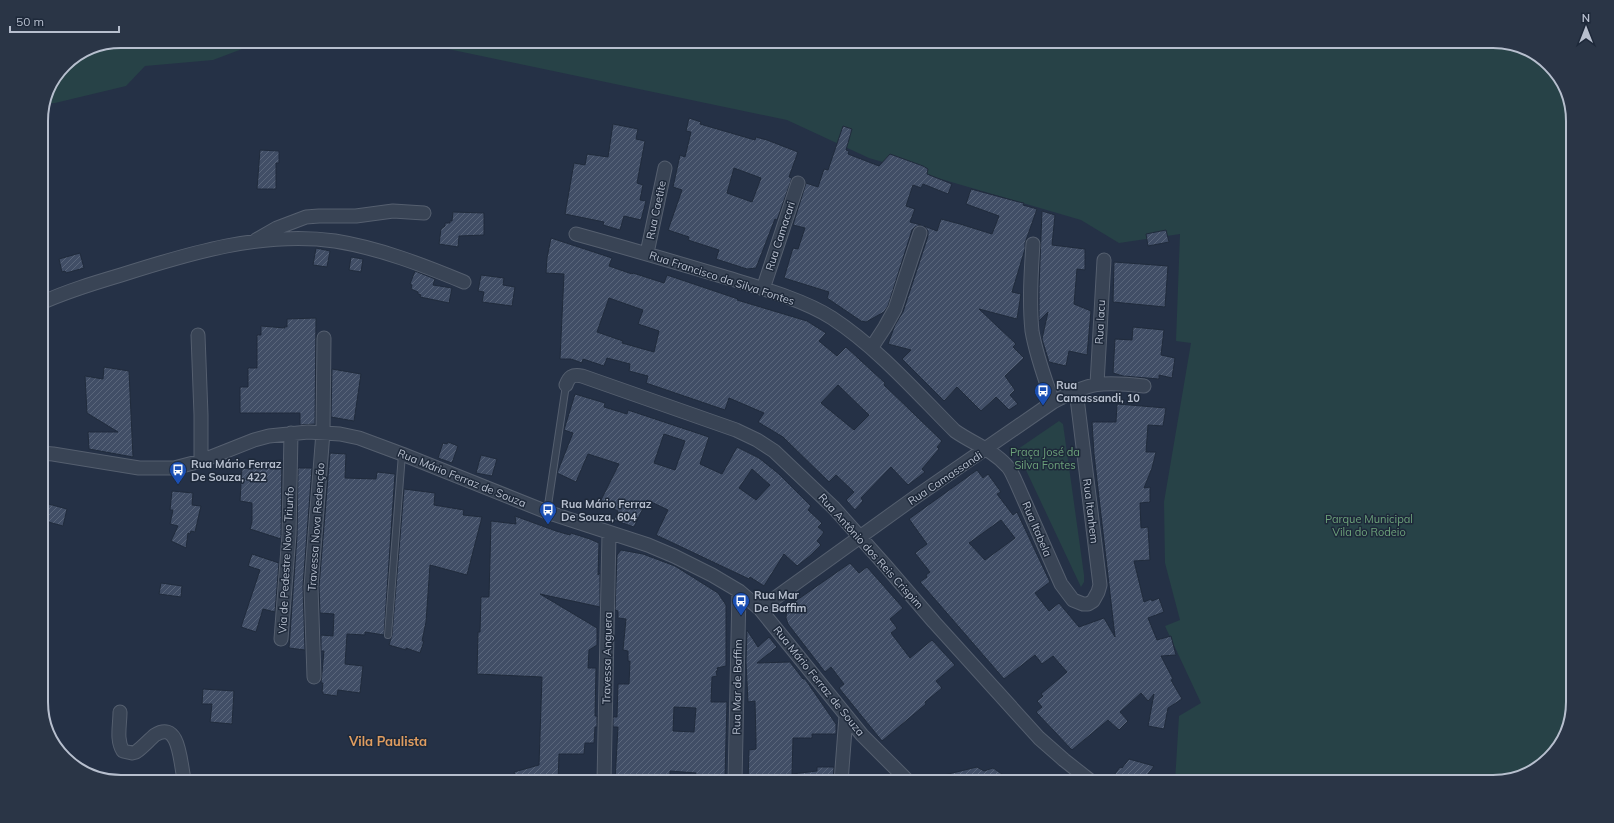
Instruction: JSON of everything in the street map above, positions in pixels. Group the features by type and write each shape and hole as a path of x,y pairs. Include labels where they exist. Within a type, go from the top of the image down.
{"street":[{"name":"Rua Caetite","path":"647,253 665,168"},
{"name":"Rua Camacari","path":"763,289 798,183"},
{"path":"254,241 277,228 306,217 356,216 393,211 424,213"},
{"path":"872,347 886,327 894,309 920,233"},
{"name":"Rua Francisco da Silva Fontes","path":"576,234 647,253 763,289 808,306 830,317 872,347 955,431 968,440 986,449"},
{"path":"48,300 84,286 162,261 229,245 254,241 309,239 359,246 438,271 464,282"},
{"path":"1033,244 1031,300 1032,330 1039,359 1053,402"},
{"name":"Rua Iacu","path":"1097,384 1104,260"},
{"path":"198,335 201,461"},
{"name":"Travessa Nova Redenção","path":"314,677 311,587 323,432 324,338"},
{"name":"Rua Antônio dos Reis Crispim","path":"566,385 569,378 572,376 582,376 736,430 757,440 774,451 834,508 934,622 1040,738 1083,775"},
{"name":"Rua Camassandi","path":"760,609 1053,402 1076,390 1097,384 1115,383 1144,386"},
{"name":"Rua Itanhem","path":"1076,390 1100,579 1098,592 1093,601 1088,604"},
{"name":"Rua Mário Ferraz de Souza","path":"48,454 139,468 174,468 201,461 254,440 291,433 323,432 359,438 547,512 648,545 712,575 739,591 760,609 862,735 902,775"},
{"name":"Via de Pedestre Novo Triunfo","path":"281,639 289,535 291,433"},
{"name":"Rua Itabela","path":"986,449 997,456 1008,467 1061,584 1073,600 1088,604"},
{"name":"Travessa Anguera","path":"604,775 609,533"},
{"name":"Rua Mar de Baffim","path":"735,775 739,591"},
{"path":"120,712 119,738 120,746 124,751 132,753 136,752 156,735 168,733 177,741 179,747 182,775"},
{"path":"841,775 846,716"}],"lane":[{"path":"547,512 566,385"},
{"path":"388,635 402,454"}],"green space":[{"path":"121,48 245,48 213,60 145,66 126,86 50,103 55,89 63,76 80,60 102,50"},
{"name":"Parque Municipal Vila do Rodeio","path":"443,48 1493,48 1507,49 1525,55 1534,60 1554,80 1562,97 1566,116 1566,702 1564,721 1554,743 1541,757 1525,768 1512,773 1493,775 1175,775 1179,716 1201,703 1165,626 1180,620 1165,563 1164,502 1191,343 1176,341 1180,234 1119,243 1081,220 869,158 787,120"},
{"name":"Praça José da Silva Fontes","path":"1059,421 1063,424 1084,575 1084,582 1081,587 1017,451"}],"building":[{"path":"689,118 701,122 700,124 755,140 756,137 767,140 798,152 789,177 792,178 777,220 775,219 756,268 747,269 716,259 719,250 688,240 689,237 668,230 682,190 673,187 680,155 685,157 691,132 686,131","holes":["734,168 761,178 752,202 727,193"]},
{"path":"613,124 638,129 636,139 645,141 637,183 643,185 640,200 646,201 641,220 624,216 620,230 603,225 604,222 565,214 574,163 585,165 587,154 608,157"},
{"path":"843,126 852,129 846,150 849,151 848,154 879,166 890,154 923,166 928,169 927,174 952,184 948,194 923,184 921,188 913,185 906,206 915,209 910,222 921,225 912,230 888,306 884,312 866,322 861,321 827,298 829,292 784,278 793,248 798,249 805,228 793,225 806,183 818,187 824,169 828,170"},
{"path":"260,150 279,151 279,163 276,163 276,189 257,189"},
{"path":"971,189 1024,203 1023,205 1037,209 1025,243 1025,249 1012,292 1021,294 1017,319 979,309 1016,344 1013,347 1024,358 1005,376 1015,390 1010,395 1018,404 1009,410 996,397 981,411 957,387 944,401 902,359 911,350 888,344 895,325 903,312 928,236 928,231 924,226 937,231 941,219 992,234 999,216 966,204"},
{"path":"1042,211 1055,215 1052,245 1085,249 1085,270 1077,269 1074,304 1091,311 1087,355 1069,351 1066,366 1049,362 1042,339 1048,312 1039,321"},
{"path":"453,212 484,213 484,235 459,236 458,247 439,244 441,229 445,226 445,223 450,223 450,221 452,221"},
{"path":"1166,230 1169,242 1148,246 1146,234"},
{"path":"551,238 612,258 609,266 632,274 633,273 664,283 667,275 738,299 737,300 807,321 826,333 819,341 837,356 846,347 885,383 884,385 942,441 937,447 939,449 922,469 925,472 908,485 891,467 861,498 863,501 855,510 846,500 854,492 836,475 829,482 783,437 758,422 764,413 729,398 725,410 646,383 648,376 629,371 630,364 607,358 604,366 583,359 582,363 571,359 560,359 564,274 546,273","holes":["609,298 643,310 638,324 659,331 654,352 622,343 623,341 597,332","838,385 869,415 854,430 821,403"]},
{"path":"316,248 330,251 327,267 313,265"},
{"path":"80,253 84,268 66,273 65,271 62,272 59,259"},
{"path":"351,257 363,259 361,272 349,270"},
{"path":"1114,262 1168,266 1165,307 1113,302"},
{"path":"415,271 435,279 433,285 452,288 449,303 420,297 421,295 418,294 418,292 411,289 412,285 410,284"},
{"path":"481,275 504,278 503,285 515,287 512,306 482,302 484,292 478,291"},
{"path":"316,318 315,424 300,425 300,413 240,413 240,387 248,387 248,368 257,368 257,335 261,335 261,326 285,328 285,326 287,327 287,319"},
{"path":"1133,327 1164,330 1161,355 1175,358 1172,378 1159,375 1159,379 1123,376 1113,373 1115,339 1132,340"},
{"path":"104,367 129,371 133,457 89,449 88,432 118,432 87,413 85,376 103,379"},
{"path":"332,369 361,374 354,421 331,417"},
{"path":"575,394 605,403 604,407 627,414 628,410 709,437 700,464 722,474 737,447 759,458 779,474 811,506 808,510 822,523 818,527 824,532 817,541 821,545 797,566 784,554 764,586 750,577 749,579 656,535 668,510 647,500 634,527 614,520 618,511 600,502 619,464 588,454 576,482 557,473 573,433 564,430","holes":["664,434 685,441 675,470 654,463","752,469 770,485 756,500 739,488"]},
{"path":"1117,404 1166,408 1163,426 1148,425 1146,452 1156,452 1152,468 1144,488 1150,487 1150,502 1140,503 1141,528 1148,527 1150,560 1134,561 1144,602 1159,598 1164,612 1148,618 1157,640 1171,636 1176,655 1161,656 1173,679 1171,680 1182,699 1168,708 1164,729 1148,726 1154,694 1148,701 1141,693 1120,712 1128,721 1119,730 1108,720 1072,750 1036,712 1042,707 1037,701 1043,696 1041,694 1067,672 1053,656 1042,664 1035,655 1004,679 920,582 927,577 926,575 930,572 915,553 927,544 909,519 977,470 983,478 988,474 1001,492 997,494 1013,515 1017,512 1050,582 1035,593 1049,611 1059,603 1079,627 1104,618 1115,637 1094,454 1092,422 1116,422","holes":["1001,520 1015,538 985,560 969,543"]},
{"path":"448,442 458,446 452,463 438,458 443,443 447,444"},
{"path":"330,453 346,454 345,478 376,479 377,472 395,474 384,635 365,632 365,635 347,634 345,664 363,666 360,693 338,690 337,696 323,694 323,683 321,683 324,651 321,651 321,635 333,636 334,614 320,613 319,587"},
{"path":"481,455 497,459 492,476 476,473"},
{"path":"282,460 281,539 250,529 252,522 252,503 240,501 242,468 253,469 253,463"},
{"path":"298,468 312,468 303,586 305,650 289,648 297,536"},
{"path":"404,489 435,493 434,505 464,510 463,515 482,517 467,575 430,565 426,622 422,641 424,641 420,653 406,648 406,650 389,645 392,635"},
{"path":"172,491 193,493 192,505 201,506 195,532 191,531 190,534 188,533 186,548 171,541 178,526 170,524 173,510 170,510"},
{"path":"48,504 67,509 63,526 48,522"},
{"path":"515,516 556,531 570,535 571,533 599,543 598,575 600,573 600,607 540,594 597,628 597,645 589,650 588,668 596,668 595,716 597,716 597,727 595,727 594,743 585,743 584,754 559,754 558,775 515,775 514,772 539,765 542,677 477,674 481,597 489,597 491,521 516,524"},
{"path":"621,550 643,554 675,566 718,593 726,605 726,666 717,668 717,676 712,677 711,702 727,702 725,775 696,775 696,773 670,771 670,775 615,775 618,727 613,727 613,717 617,717 618,684 629,684 630,661 628,661 628,651 623,650 626,619 618,618 618,611 615,610 617,555","holes":["674,707 696,708 694,732 673,731"]},
{"path":"252,554 279,563 275,612 263,609 256,632 241,627 260,570 248,566"},
{"path":"850,563 859,573 867,567 903,608 890,619 897,628 891,633 910,658 932,640 955,665 936,681 942,688 925,702 926,704 882,741 839,688 844,684 831,667 825,672 788,624 786,618 787,607"},
{"path":"161,583 182,586 181,597 159,594"},
{"path":"747,630 758,647 769,637 777,647 757,663 790,662 803,679 805,679 836,724 836,734 812,734 812,738 793,738 792,775 748,775 749,750 756,749 756,740 755,701 748,702 746,662"},
{"path":"203,689 234,691 232,724 210,722 212,704 202,704"},
{"path":"1129,759 1154,766 1147,775 1114,775 1120,767 1122,768"},
{"path":"817,767 834,767 833,775 792,775 817,771"},
{"path":"977,767 984,771 993,768 1004,775 944,775"}],"place":[{"name":"Rua Camassandi, 10","path":"1043,406"},
{"name":"Rua Mário Ferraz De Souza, 422","path":"178,485"},
{"name":"Rua Mário Ferraz De Souza, 604","path":"548,525"},
{"name":"Rua Mar De Baffim","path":"741,616"}],"district":[{"name":"Vila Paulista","path":"388,741"}]}
